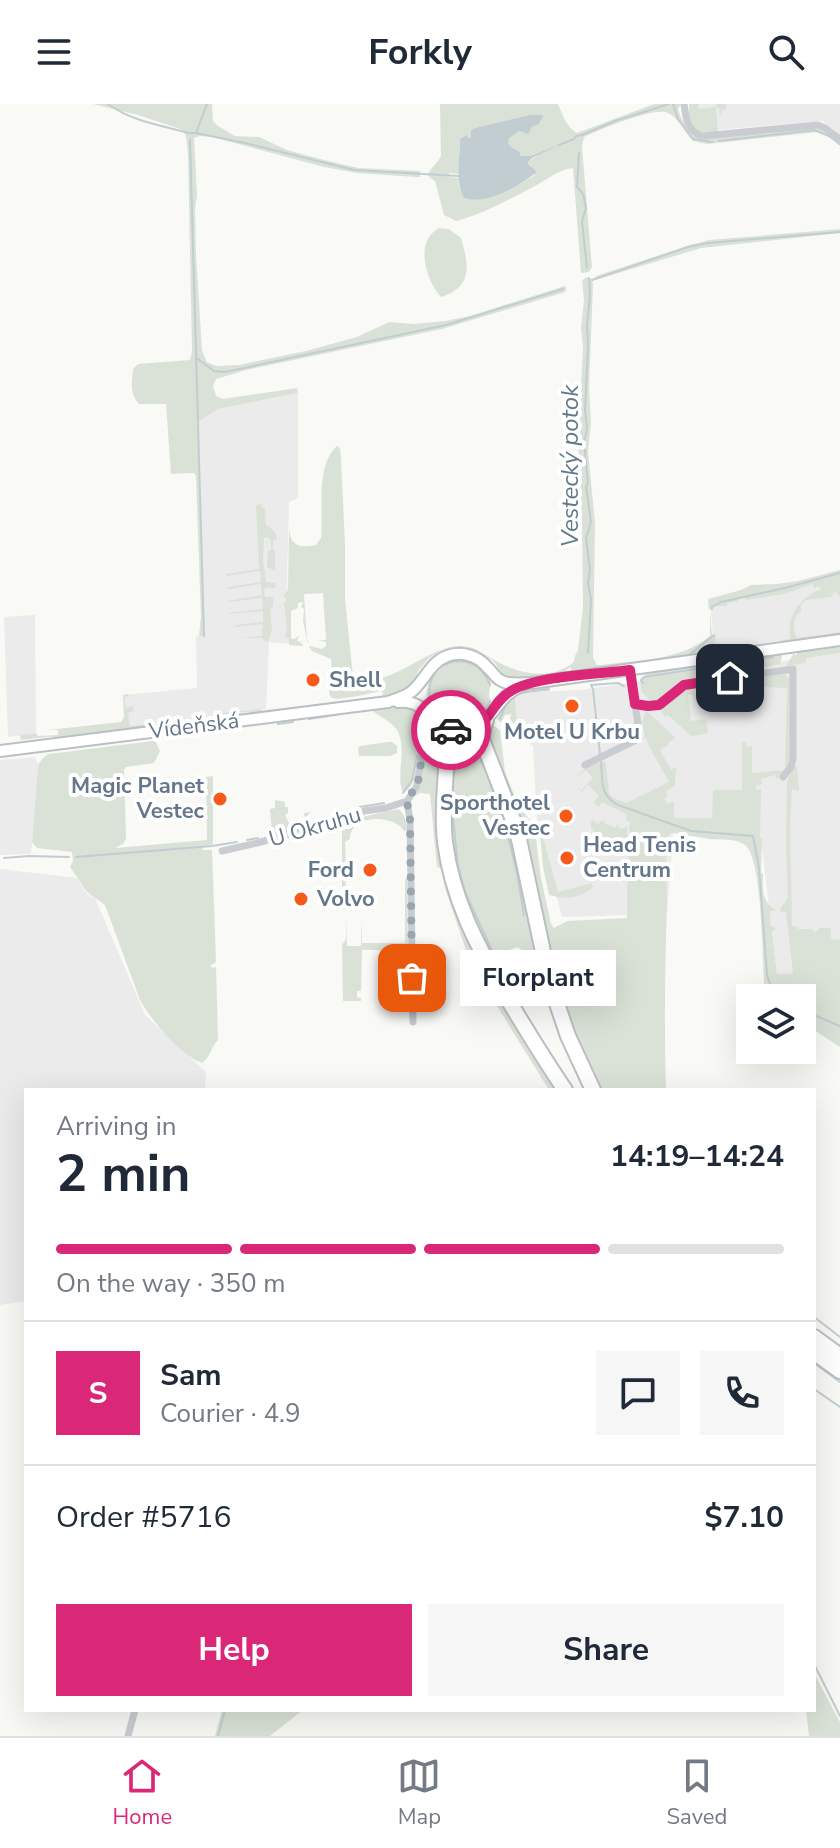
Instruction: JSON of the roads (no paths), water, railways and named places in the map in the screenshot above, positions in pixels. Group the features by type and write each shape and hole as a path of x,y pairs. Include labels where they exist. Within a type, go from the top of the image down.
{"highway":[{"path":"490,714 481,737 517,830 549,980 568,1036 592,1088"},
{"path":"433,719 443,730 447,743 444,827 458,899 494,974 564,1088"},
{"path":"816,1338 840,1356"},
{"path":"816,1353 840,1371"}],"main road":[{"name":"Vídeňská","path":"388,702 410,693 440,660 458,654 478,659 501,681 532,683 840,640"},
{"path":"490,714 498,690 492,672"},
{"path":"425,676 421,693 433,719"},
{"name":"Vídeňská","path":"0,751 388,702 412,702 450,729 463,730 477,726 510,691 532,683"}],"street":[{"path":"684,104 690,128 702,136 818,125 840,139"},
{"path":"635,704 659,705 684,685 793,669 793,759 783,777"},
{"path":"585,765 640,738 630,670"},
{"path":"413,1022 410,820 407,801 418,782 423,749 421,734 433,719"},
{"name":"U Okruhu","path":"222,851 336,825 364,811 407,801"},
{"path":"128,1736 134,1712"}],"waterway":[{"path":"108,104 127,115 158,125 354,170 458,176"},
{"path":"196,133 207,104"},
{"path":"559,145 618,120 669,104"},
{"path":"673,104 678,119 693,139 712,142"},
{"path":"719,141 814,130 840,144"},
{"path":"190,140 204,636"},
{"name":"Vestecký potok","path":"579,153 577,187 583,194 586,208 582,221 587,268"},
{"path":"592,280 708,243 840,232"},
{"name":"Vestecký potok","path":"588,653 591,600 586,538 591,522 584,442 587,429 589,278"},
{"path":"198,359 214,371 225,372 446,325 563,289"},
{"path":"712,609 721,602 840,573"},
{"path":"689,655 714,635"},
{"path":"643,683 641,680 644,677 773,657"},
{"path":"440,667 455,662 470,663 481,671 490,685"},
{"path":"435,673 431,680 430,696 440,716 458,723 479,717"},
{"name":"Vestecký potok","path":"600,755 591,685 618,683 624,686"},
{"path":"518,693 549,689"},
{"path":"484,713 490,701"},
{"path":"500,719 507,702"},
{"path":"309,719 341,714"},
{"path":"278,724 293,722"},
{"path":"210,732 222,730"},
{"path":"175,736 199,732"},
{"path":"435,736 428,754 440,753"},
{"path":"456,750 475,746 494,790 517,873 524,915"},
{"path":"459,750 453,778 452,808 458,866 465,892 506,981"},
{"path":"403,793 412,780 417,756"},
{"name":"Vestecký potok","path":"601,762 605,792 618,805 691,831 753,836 770,984"},
{"path":"503,774 524,831 537,891"},
{"path":"323,821 341,817 360,807 384,803"},
{"path":"269,835 314,823"},
{"path":"247,840 258,838"},
{"path":"76,857 237,842"},
{"path":"4,858 69,857"},
{"name":"Vestecký potok","path":"816,1016 840,1026"},
{"path":"816,1319 840,1337"},
{"path":"816,1364 840,1382"},
{"path":"816,1390 840,1407"},
{"path":"816,1668 840,1716"},
{"path":"218,1736 224,1712"}],"place":[{"name":"Shell","path":"313,680"},
{"name":"Motel U Krbu","path":"572,706"},
{"name":"Magic Planet Vestec","path":"220,799"},
{"name":"Sporthotel Vestec","path":"566,816"},
{"name":"Head Tenis Centrum","path":"567,858"},
{"name":"Ford","path":"370,870"},
{"name":"Volvo","path":"301,899"},
{"name":"Florplant","path":"412,978"}]}
